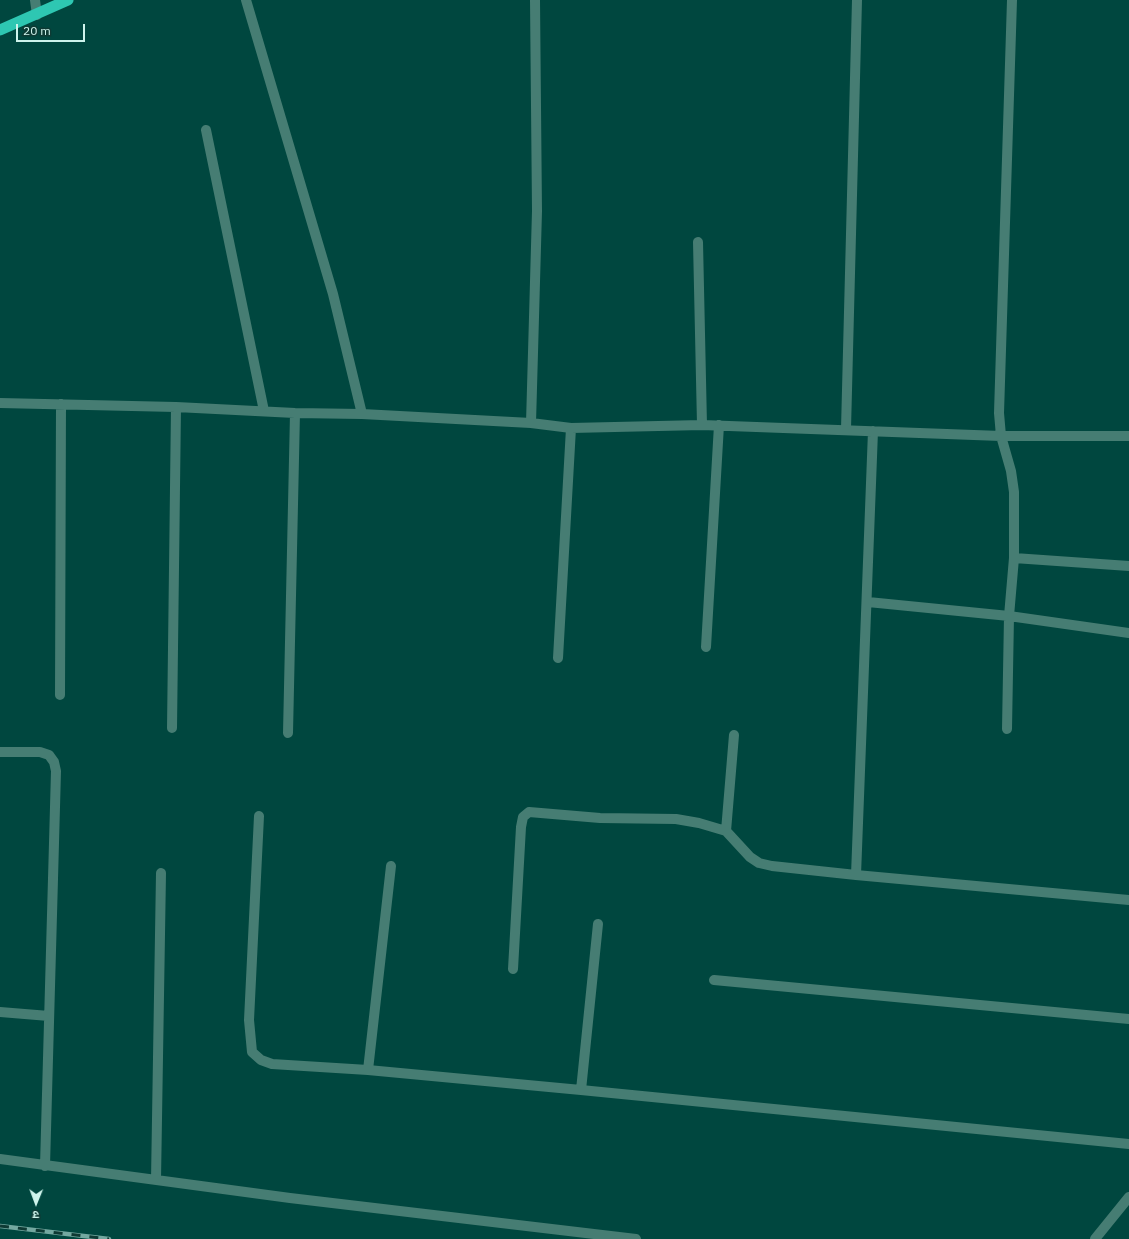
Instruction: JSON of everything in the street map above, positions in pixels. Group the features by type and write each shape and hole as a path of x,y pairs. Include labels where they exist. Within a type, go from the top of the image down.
{"highway":[{"path":"0,30 37,15 68,0"}],"street":[{"path":"35,0 37,15"},
{"path":"246,0 333,294 362,414"},
{"path":"530,423 537,211 535,0"},
{"path":"846,429 857,0"},
{"path":"1007,729 1008,616 1014,558 1014,492 1011,471 1002,436 999,413 1012,0"},
{"path":"206,130 264,411"},
{"path":"698,242 702,425"},
{"path":"0,403 176,407 295,413 362,414 530,423 571,428 719,425 1002,436 1129,436"},
{"path":"60,695 61,404"},
{"path":"172,728 176,407"},
{"path":"288,733 295,413"},
{"path":"706,647 719,425"},
{"path":"558,658 571,428"},
{"path":"856,875 874,431"},
{"path":"1014,558 1129,566"},
{"path":"868,602 1008,616 1129,634"},
{"path":"726,831 734,735"},
{"path":"0,752 40,752 49,755 54,762 56,770 45,1166"},
{"path":"513,969 521,827 523,817 529,812 600,818 676,819 699,823 726,831 750,857 759,863 856,875 1129,900"},
{"path":"259,816 249,1020 252,1052 261,1060 272,1064 368,1070 1129,1144"},
{"path":"368,1070 391,866"},
{"path":"156,1180 161,873"},
{"path":"581,1090 598,924"},
{"path":"714,980 1129,1019"},
{"path":"0,1012 49,1016"},
{"path":"0,1159 298,1199 636,1239"},
{"path":"1095,1239 1129,1197"}],"railway":[{"path":"0,1226 109,1239"}]}
